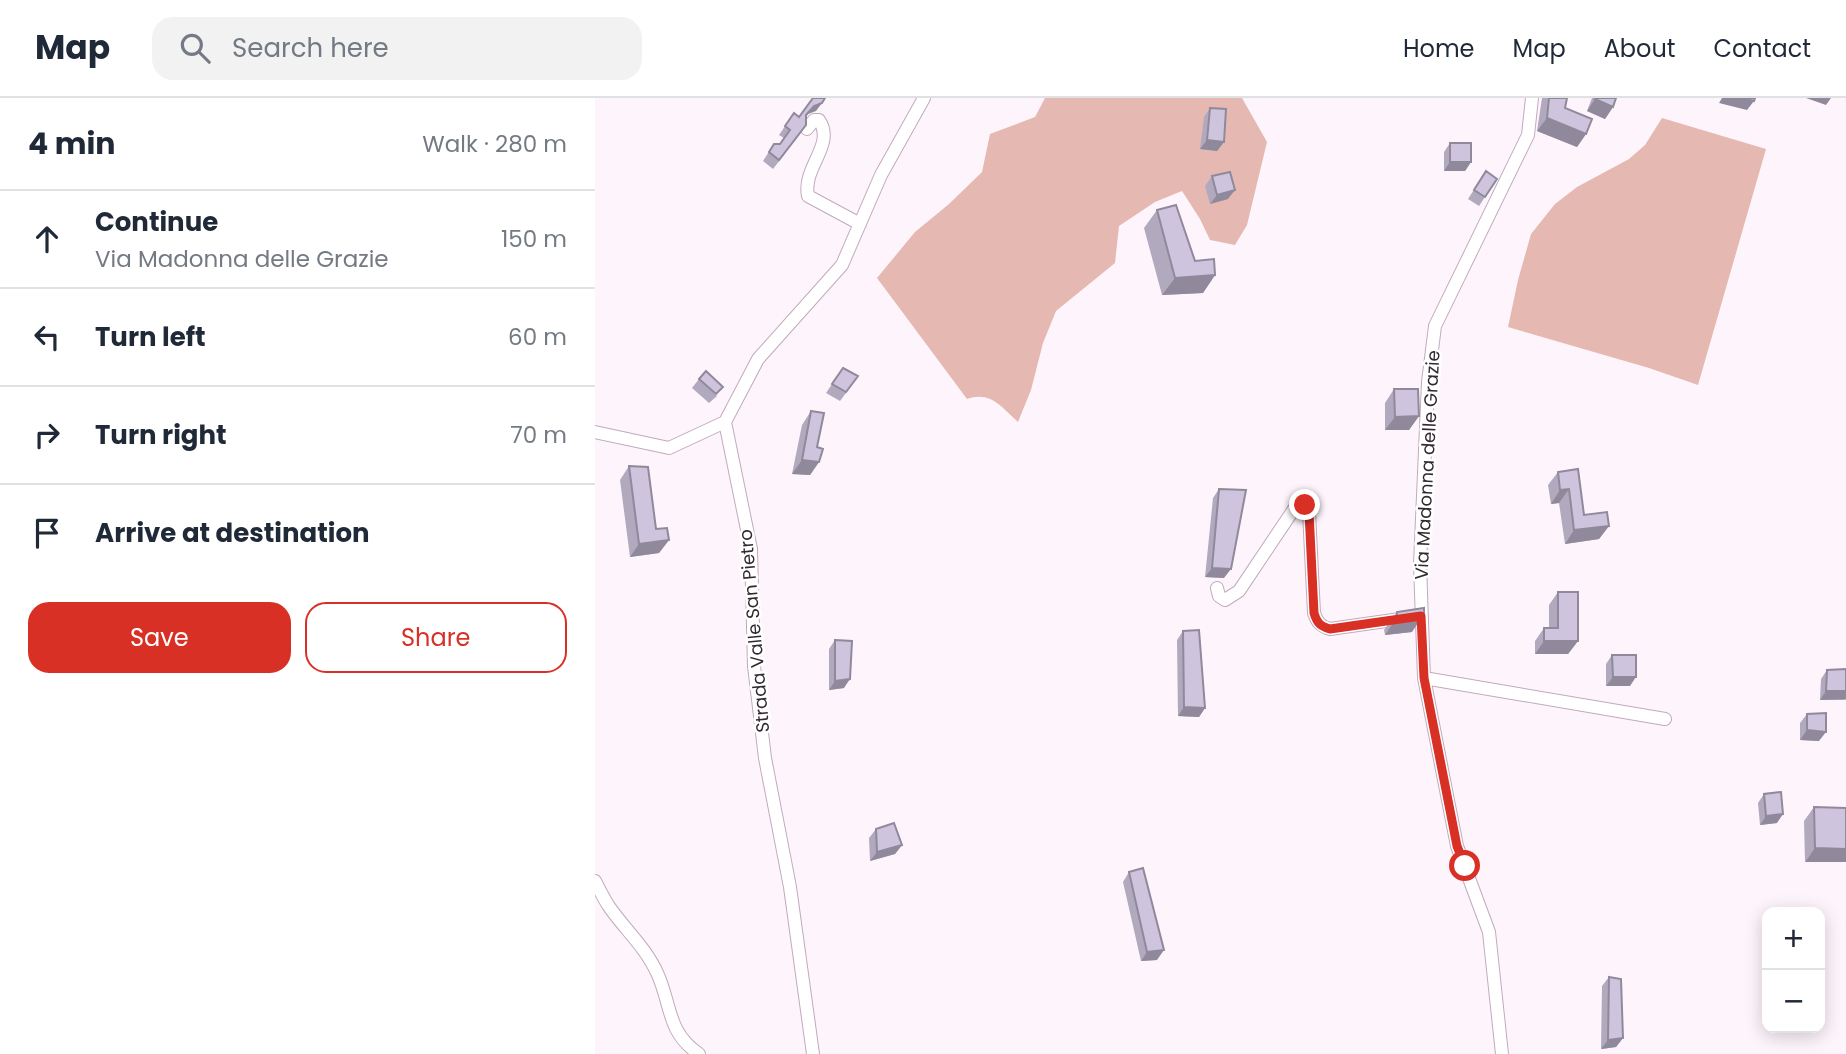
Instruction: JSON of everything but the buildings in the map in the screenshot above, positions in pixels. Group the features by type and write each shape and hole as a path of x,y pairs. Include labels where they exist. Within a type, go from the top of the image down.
{"street":[{"path":"595,432 669,448 725,422 758,359 842,265 881,175 923,98"},
{"name":"Via Madonna delle Grazie","path":"1502,1054 1489,932 1457,846 1424,678 1420,564 1428,383 1435,326 1528,135 1532,98"},
{"path":"807,129 814,120 819,120 825,132 825,141 809,171 806,187 808,196 860,224"},
{"name":"Strada Valle San Pietro","path":"725,422 751,549 755,679 765,758 790,887 810,1052"},
{"path":"1217,588 1219,596 1225,600 1239,591 1296,506 1301,504 1305,505 1309,512 1316,622 1330,629 1421,616"},
{"path":"1424,678 1665,719"},
{"path":"595,881 608,905 648,956 658,974 674,1027 680,1037 699,1054"}],"shaded area":[{"path":"1045,98 1242,98 1267,142 1247,225 1235,245 1210,240 1182,191 1155,202 1119,226 1115,263 1056,311 1018,422 989,399 967,399 877,278 915,232 982,172 990,134 1035,117"},
{"path":"1662,118 1766,149 1698,385 1508,327 1531,234 1555,204 1577,187 1629,159 1645,145"}],"route":[{"path":"1305,505 1309,512 1316,622 1330,629 1421,616 1424,678 1457,846 1465,866"}]}
